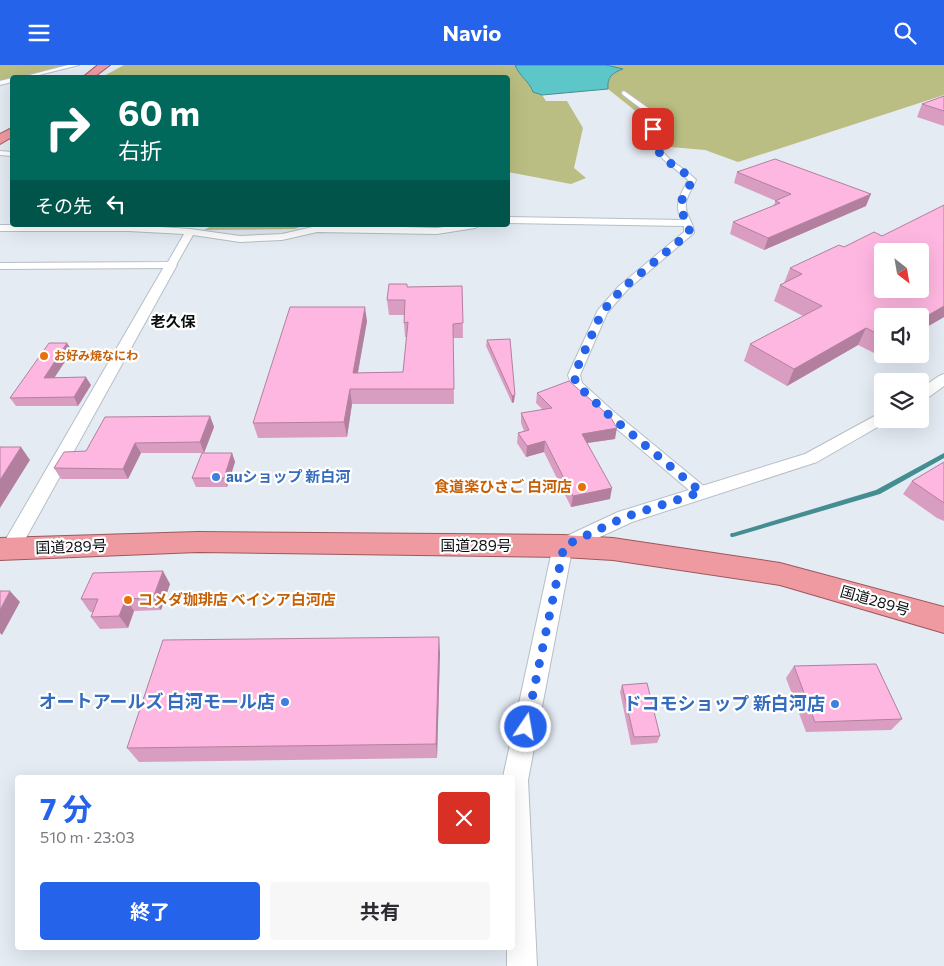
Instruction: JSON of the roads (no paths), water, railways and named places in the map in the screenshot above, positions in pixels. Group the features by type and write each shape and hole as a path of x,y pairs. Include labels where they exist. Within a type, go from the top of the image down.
{"highway":[{"path":"91,75 105,65"},
{"name":"国道289号","path":"5,549 198,542 564,546 613,549 780,574 944,620"}],"street":[{"path":"34,75 76,65"},
{"path":"624,93 656,116 653,129 657,150 669,164 692,180 681,204 681,210 688,223 689,233 623,288 602,312 574,375 576,384 609,415 701,492"},
{"path":"510,220 688,223"},
{"path":"0,228 129,228 190,232 240,239 282,237 327,229 437,231 462,227"},
{"path":"5,549 190,232"},
{"path":"0,266 171,265"},
{"path":"929,390 944,379"},
{"path":"522,966 515,780 564,546 625,517 811,458 874,422"}],"water":[{"path":"515,65 606,65 623,69 611,76 608,81 608,89 542,95 533,92"}],"waterway":[{"path":"733,535 878,492 944,455"}],"place":[{"name":"お好み焼なにわ","path":"44,356"},
{"name":"auショップ 新白河","path":"216,477"},
{"name":"食道楽ひさご 白河店","path":"582,487"},
{"name":"コメダ珈琲店 ベイシア白河店","path":"128,600"},
{"name":"オートアールズ 白河モール店","path":"285,702"},
{"name":"ドコモショップ 新白河店","path":"835,704"}],"district":[{"name":"老久保","path":"173,322"}]}
